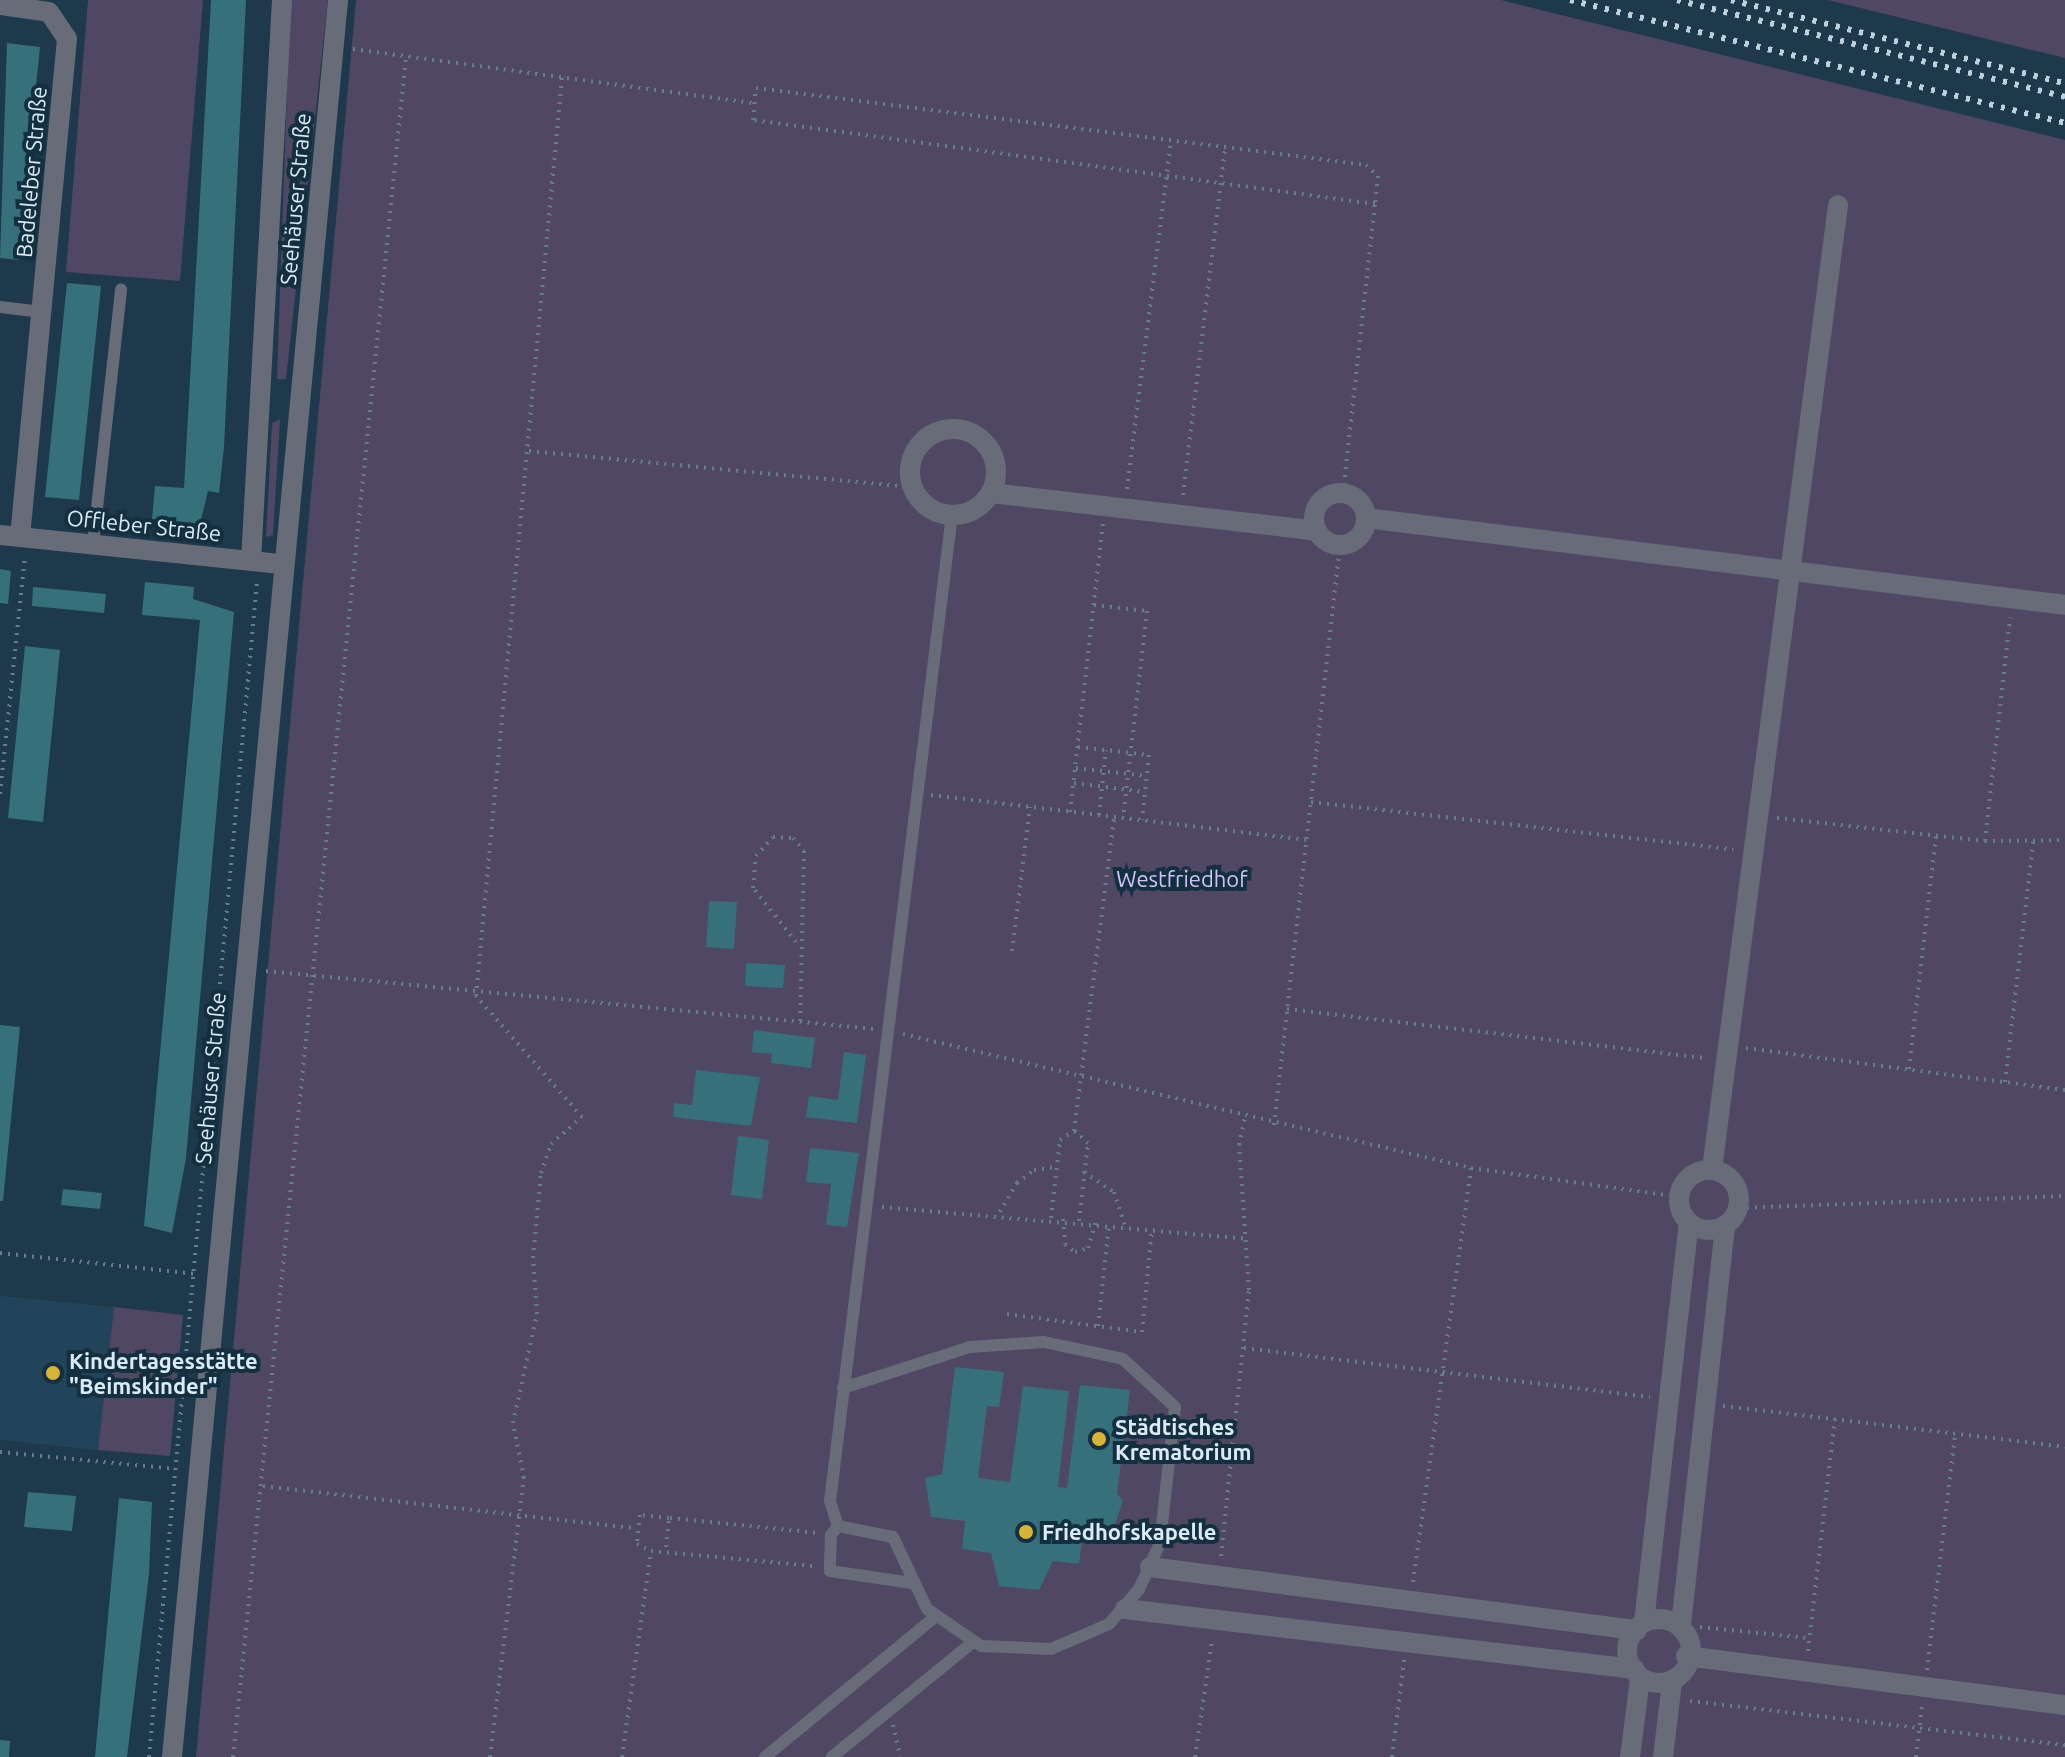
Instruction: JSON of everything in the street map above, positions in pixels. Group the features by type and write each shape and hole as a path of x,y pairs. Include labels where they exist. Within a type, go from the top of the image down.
{"street":[{"name":"Seehäuser Straße","path":"254,568 282,0"},
{"name":"Seehäuser Straße","path":"172,1757 338,0"},
{"name":"Badeleber Straße","path":"0,5 49,12 67,39 42,312 16,537"},
{"path":"1712,1169 1787,572 1838,205"},
{"path":"264,399 299,403"},
{"path":"991,493 993,455 960,430 931,435 916,450 913,487 932,510 952,515 991,493 1115,510 1317,531 1340,545 1358,538 1366,518 1358,501 1343,493 1316,509 1317,531"},
{"path":"1366,518 2065,605"},
{"name":"Offleber Straße","path":"16,537 93,544 254,568 283,564"},
{"path":"1630,1757 1640,1626 1689,1223 1679,1197 1691,1175 1712,1169 1736,1184 1739,1208 1725,1226 1681,1625 1686,1656 1671,1691 1663,1757"},
{"path":"1689,1223 1725,1226"},
{"path":"1150,1567 1640,1626 1660,1616 1681,1625"},
{"path":"1125,1609 1637,1674 1671,1691"},
{"path":"1686,1656 2065,1705"}],"lane":[{"path":"93,544 121,290"},
{"path":"0,307 42,312"},
{"path":"912,1583 828,1568 834,1531 830,1507 952,515"},
{"path":"834,1531 893,1537 912,1583 935,1617 972,1643 1011,1652 1051,1649 1091,1635 1125,1609 1150,1567 1162,1535 1177,1415 1171,1400 1128,1362 1044,1342 977,1346 843,1388"},
{"path":"765,1757 935,1617"},
{"path":"832,1757 972,1643"}],"path":[{"path":"333,46 755,103"},
{"path":"233,1757 263,1486 308,976 406,56"},
{"path":"490,1757 521,1516 524,1478 513,1423 537,1314 533,1258 541,1173 551,1144 582,1117 476,996 562,77"},
{"path":"1343,493 1375,204 1372,167 756,88 753,120 1375,204"},
{"path":"1070,812 1094,605 1115,510 1171,141"},
{"path":"1181,517 1225,147"},
{"path":"528,451 913,487"},
{"path":"11,790 1,792 15,661 16,537"},
{"path":"1274,1125 1340,545"},
{"name":"Seehäuser Straße","path":"149,1757 254,568"},
{"path":"1985,841 2012,599"},
{"path":"1094,605 1147,611 1123,818"},
{"path":"15,661 24,662"},
{"path":"11,704 19,705"},
{"path":"7,745 15,746"},
{"path":"1078,747 1149,755 1142,820"},
{"path":"1099,815 1106,750"},
{"path":"1076,768 1147,776"},
{"path":"1074,783 1145,792"},
{"path":"919,794 1306,840"},
{"path":"1311,802 1751,851"},
{"path":"1012,951 1030,807"},
{"path":"1074,1131 1114,817"},
{"path":"1786,819 1985,841 2034,836 2065,840"},
{"path":"1909,1069 1936,835"},
{"path":"2005,1082 2034,836"},
{"path":"796,942 753,888 757,853 773,837 793,838 804,851 796,942 800,1023"},
{"path":"288,974 476,996 890,1031 1274,1125 1471,1168 1679,1197"},
{"path":"1287,1009 1909,1069 2065,1090"},
{"path":"1219,1575 1249,1290 1239,1145 1245,1117"},
{"path":"1051,1218 1060,1140 1074,1131"},
{"path":"1074,1131 1088,1143 1079,1221"},
{"path":"1000,1212 1017,1183 1034,1170 1057,1167"},
{"path":"1410,1600 1471,1168"},
{"path":"1084,1172 1114,1192 1125,1225"},
{"path":"1739,1208 2065,1196"},
{"path":"867,1206 955,1217 1000,1212 1246,1239"},
{"path":"1063,1219 1065,1244 1075,1252 1088,1248 1096,1222"},
{"path":"1098,1326 1109,1224"},
{"path":"1007,1314 1142,1332 1152,1228"},
{"path":"0,1253 193,1274"},
{"path":"1806,1672 1835,1419"},
{"path":"1916,1757 1955,1434"},
{"path":"0,1452 175,1469"},
{"path":"263,1486 633,1528"},
{"path":"828,1568 666,1547 651,1551 637,1544 633,1528 640,1515 834,1531"},
{"path":"666,1547 669,1518"},
{"path":"622,1757 651,1551"},
{"path":"1195,1757 1214,1620"},
{"path":"1681,1625 1809,1638"},
{"path":"1392,1757 1406,1643"},
{"path":"1671,1691 1920,1728 2065,1745"},
{"path":"884,1715 899,1732 900,1757"}],"shaded area":[{"name":"Kindertagesstätte \"Beimskinder\"","path":"0,1296 114,1307 98,1450 0,1440"}],"green space":[{"path":"88,0 203,0 180,281 66,272"},
{"path":"290,0 328,0 286,379 277,379"},
{"name":"Westfriedhof","path":"356,0 1501,0 2065,140 2065,1757 196,1757"},
{"path":"1828,0 2065,0 2065,58"},
{"path":"280,419 273,535 266,537 272,423"},
{"path":"114,1307 183,1315 170,1456 98,1450"}],"building":[{"path":"211,0 246,0 224,447 219,493 208,491 200,524 152,519 155,486 184,488"},
{"path":"7,43 40,47 18,260 0,258"},
{"path":"67,283 101,286 79,500 45,497"},
{"path":"0,569 11,571 8,604 0,603"},
{"path":"145,582 194,587 193,599 234,612 186,1158 172,1233 144,1226 200,620 142,615"},
{"path":"33,587 106,594 104,613 32,606"},
{"path":"25,646 60,650 43,822 8,818"},
{"path":"709,901 737,902 734,949 706,947"},
{"path":"746,963 785,965 783,988 745,986"},
{"path":"0,1025 20,1027 3,1201 0,1201"},
{"path":"754,1030 815,1038 811,1068 771,1063 772,1054 752,1052"},
{"path":"844,1052 866,1055 857,1123 806,1117 809,1096 838,1100"},
{"path":"696,1070 760,1077 751,1126 673,1117 674,1103 692,1105"},
{"path":"738,1136 769,1140 762,1199 731,1195"},
{"path":"810,1148 859,1153 847,1227 826,1225 831,1184 806,1182"},
{"path":"63,1189 102,1193 100,1209 61,1205"},
{"path":"955,1367 1004,1372 999,1407 987,1406 978,1478 1010,1482 1023,1386 1069,1391 1058,1487 1067,1488 1080,1385 1130,1390 1117,1494 1123,1500 1111,1537 1083,1534 1079,1564 1053,1561 1039,1590 999,1586 991,1553 962,1549 965,1521 931,1517 925,1478 942,1474"},
{"path":"28,1492 76,1496 72,1531 24,1527"},
{"path":"119,1498 152,1502 149,1574 127,1757 95,1757"},
{"path":"0,1740 10,1741 9,1757 0,1757"}],"railway":[{"path":"1570,0 2065,123"},
{"path":"1677,0 2065,97"},
{"path":"1731,0 2065,83"}],"place":[{"name":"Kindertagesstätte \"Beimskinder\"","path":"53,1373"},
{"name":"Städtisches Krematorium","path":"1099,1439"},
{"name":"Friedhofskapelle","path":"1026,1532"}]}
